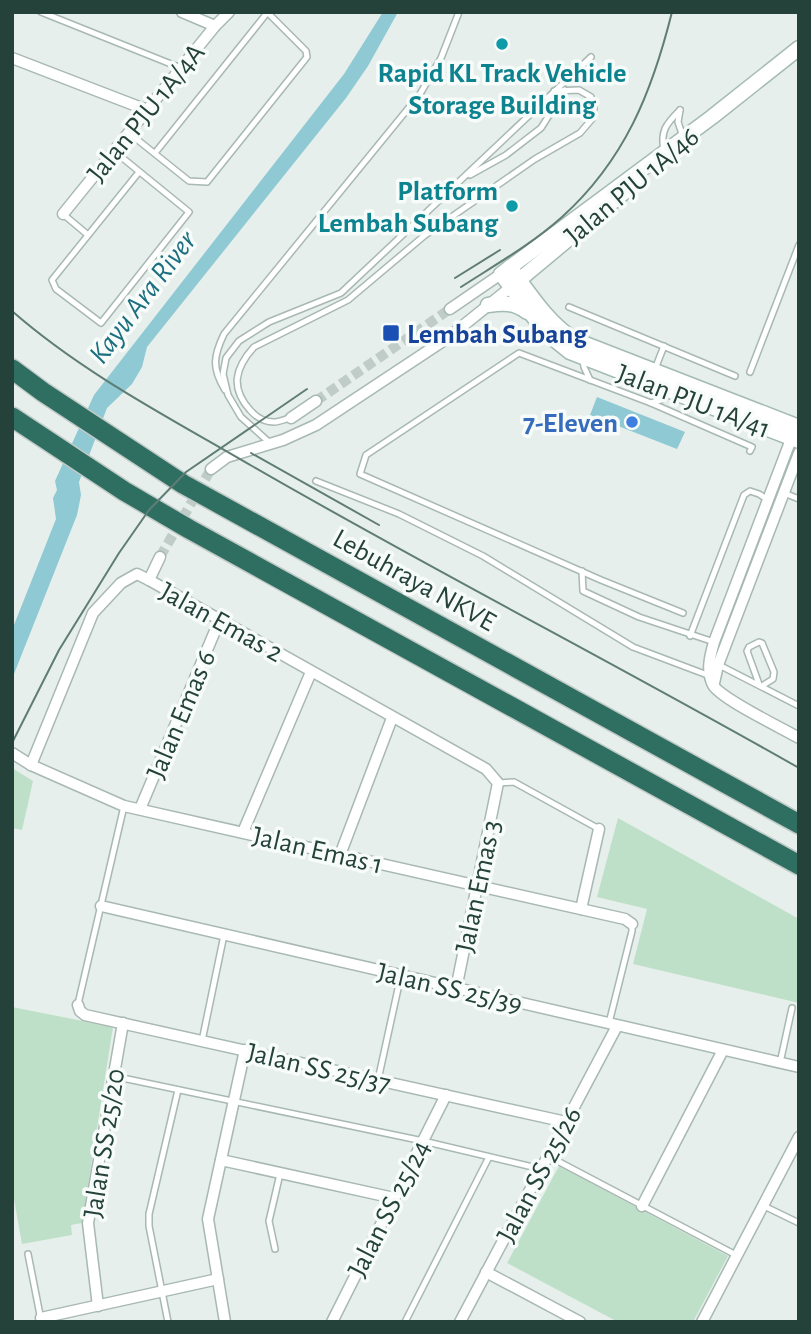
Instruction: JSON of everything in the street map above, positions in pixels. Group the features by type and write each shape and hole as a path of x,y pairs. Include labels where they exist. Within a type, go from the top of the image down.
{"highway":[{"name":"Lebuhraya NKVE","path":"12,369 183,484 799,824"},
{"path":"17,420 124,491 799,865"}],"street":[{"path":"182,12 215,26"},
{"name":"Jalan PJU 1A/4A","path":"64,214 229,12"},
{"path":"712,117 799,48"},
{"path":"12,58 147,110"},
{"name":"Jalan PJU 1A/46","path":"450,309 712,117"},
{"name":"Jalan PJU 1A/46","path":"211,469 227,457 299,434 316,425 449,337 712,117"},
{"name":"Jalan PJU 1A/41","path":"505,270 563,332 575,340 654,370 796,433"},
{"name":"Jalan PJU 1A/41","path":"515,283 534,317 555,342 583,357 670,391 796,433"},
{"path":"488,305 505,302 513,304 534,317"},
{"path":"291,418 316,401"},
{"path":"796,433 784,457 714,642 712,681 720,693 799,738"},
{"path":"714,663 798,459"},
{"path":"149,580 160,557"},
{"name":"Jalan Emas 2","path":"31,765 93,613 121,583 137,574 486,768 498,783"},
{"name":"Jalan Emas 6","path":"140,809 220,619"},
{"path":"243,832 311,672"},
{"path":"340,855 392,718"},
{"name":"Jalan Emas 1","path":"12,753 31,765 124,806 625,919 632,924"},
{"name":"Jalan Emas 3","path":"456,989 498,783"},
{"path":"581,909 599,829"},
{"name":"Jalan SS 25/39","path":"101,906 799,1067"},
{"name":"Jalan SS 25/37","path":"78,1005 85,1015 566,1122"},
{"name":"Jalan SS 25/20","path":"98,1306 88,1223 123,1023"},
{"name":"Jalan SS 25/26","path":"460,1322 566,1122 613,1025"},
{"path":"225,1322 208,1219 245,1050"},
{"path":"642,1206 723,1050"},
{"name":"Jalan SS 25/24","path":"332,1322 446,1095"},
{"path":"702,1322 799,1137"},
{"path":"221,1160 394,1198"},
{"path":"486,1272 580,1322"},
{"path":"41,1320 218,1279"}],"lane":[{"path":"41,12 181,68"},
{"path":"270,443 242,417 215,374 215,352 224,334 420,94 441,58 458,12"},
{"path":"129,133 189,181 207,183 302,65 307,57 306,51 267,13 155,153"},
{"path":"229,395 223,374 226,358 239,341 269,322 341,293 590,57"},
{"path":"461,180 506,155 541,128 565,90"},
{"path":"291,418 272,422 256,417 241,401 237,390 243,360 254,347 348,300 424,236 535,159 580,133 593,119 594,108 590,97 579,90 554,91"},
{"path":"664,151 661,137 666,124 680,110 678,122 683,138"},
{"path":"114,151 189,212 101,323 55,289 52,280 139,172"},
{"path":"64,214 88,235"},
{"path":"750,372 799,246"},
{"path":"569,307 735,376"},
{"path":"654,370 664,346"},
{"path":"683,613 360,474 366,455 519,353 651,403 752,447 750,451"},
{"path":"583,357 590,380"},
{"path":"651,403 664,400 670,391"},
{"path":"784,457 798,459"},
{"path":"316,481 399,514 484,556 634,647 712,681"},
{"path":"690,636 744,495 750,491 768,500"},
{"path":"784,493 799,499"},
{"path":"582,571 583,591 639,617 714,642"},
{"path":"759,642 762,643 774,672 773,679 761,685 747,651 759,642"},
{"path":"714,663 799,706"},
{"path":"498,783 514,782 599,829"},
{"path":"78,1005 124,806"},
{"path":"613,1025 632,924"},
{"path":"202,1041 224,935"},
{"path":"378,1080 401,975"},
{"path":"780,1063 792,1008"},
{"path":"113,1076 423,1141 541,1169"},
{"path":"168,1322 149,1214 177,1090"},
{"path":"548,1156 736,1255"},
{"path":"405,1322 489,1157"},
{"path":"275,1249 270,1221 280,1174"},
{"path":"762,1206 799,1223"},
{"path":"28,1254 41,1320"}],"green space":[{"path":"12,768 33,781 22,830 12,828"},
{"path":"618,818 799,919 799,1003 633,964 647,909 597,897"},
{"path":"12,1007 113,1027 82,1223 71,1225 72,1235 22,1244 12,1188"},
{"path":"559,1166 728,1256 693,1322 618,1322 507,1263"}],"water":[{"path":"383,12 398,12 368,66 346,98 147,347 142,367 132,384 107,408 79,482 81,495 77,515 12,679 12,630 56,519 53,498 57,490 55,481 94,395 344,74"},
{"path":"597,397 685,432 677,449 590,415"}],"tunnel":[{"path":"316,401 450,309"},
{"path":"160,557 211,469"}],"tram line":[{"path":"461,287 550,227 584,195 603,172 619,148 645,97 672,12"},
{"path":"455,278 500,250"},
{"path":"12,311 68,355 159,412 388,543 799,768"},
{"path":"12,743 59,650 149,510 186,472 307,389"},
{"path":"251,453 379,525"}],"place":[{"name":"Rapid KL Track Vehicle Storage Building","path":"502,44"},
{"name":"Platform Lembah Subang","path":"512,206"},
{"name":"Lembah Subang","path":"391,333"},
{"name":"7-Eleven","path":"632,422"}],"water label":[{"name":"Kayu Ara River","path":"142,297"}]}
